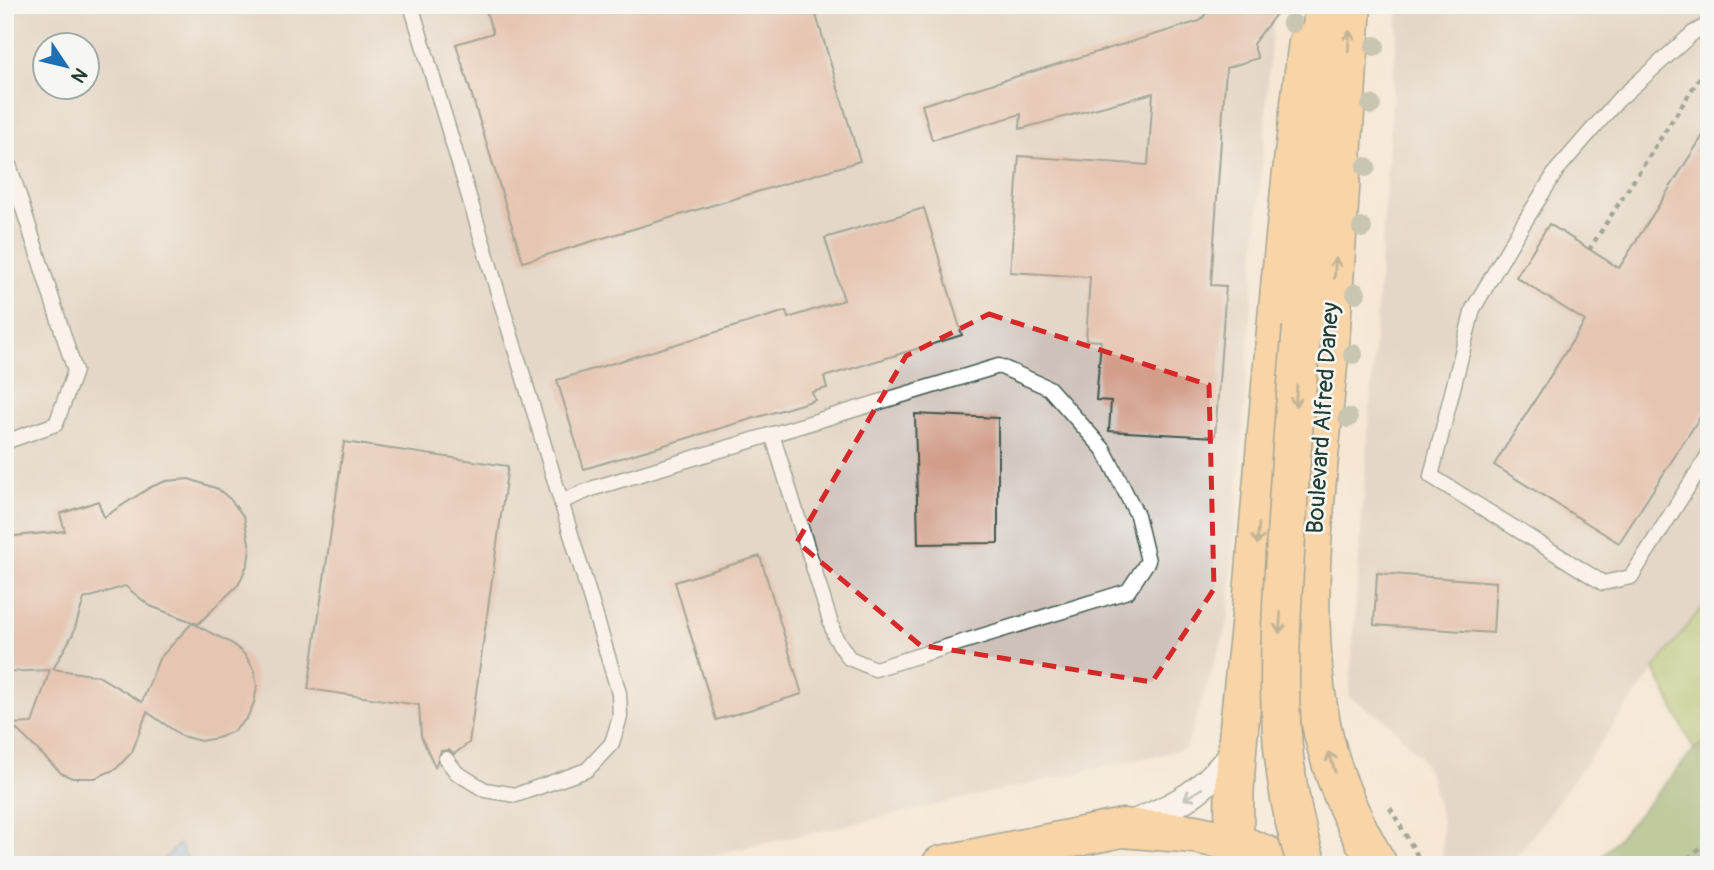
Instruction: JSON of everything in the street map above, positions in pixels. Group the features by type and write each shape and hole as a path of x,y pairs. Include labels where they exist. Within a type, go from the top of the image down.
{"main road":[{"name":"Boulevard Alfred Daney","path":"1235,853 1239,745 1287,226 1314,5"},
{"path":"1307,865 1298,839 1278,705 1289,482 1320,105 1323,5"},
{"name":"Boulevard Alfred Daney","path":"1352,5 1311,577 1315,685 1322,729 1336,775 1357,825 1378,865"},
{"path":"940,865 1122,828 1195,834 1235,853 1290,865"}],"street":[{"path":"1122,828 1165,810 1205,787 1239,745"}],"lane":[{"path":"411,5 619,693 620,717 612,743 587,770 516,795 485,790 457,773 446,759"},
{"path":"1709,24 1693,33 1618,100 1557,170 1515,237 1473,309 1431,476 1603,583 1631,577 1709,454"},
{"path":"5,152 75,371 56,424 5,442"},
{"path":"563,501 594,488 999,366 1049,388 1104,450 1138,515 1148,561 1128,591 875,669 849,658 835,637 772,435"}],"path":[{"path":"1589,250 1709,63"},
{"path":"1681,865 1709,840"}],"highlighted area":[{"path":"989,314 1209,385 1214,589 1152,682 920,645 797,542 906,356"}],"shaded area":[{"path":"5,5 1274,5 1228,622 1186,749 668,865 5,865"},
{"path":"1399,5 1709,5 1709,595 1516,858 1503,865 1443,865 1442,821 1430,776 1419,756 1387,721 1349,697"}],"green space":[{"path":"1709,598 1709,739 1694,750 1654,669"},
{"path":"1709,739 1709,865 1595,865 1694,750"}],"water":[{"path":"179,844 191,865 159,865"}],"building":[{"path":"484,5 813,5 860,161 523,262 456,44 493,33"},
{"path":"1213,5 1283,5 1253,44 1258,58 1226,68 1211,285 1226,286 1215,437 1109,431 1111,401 1096,400 1101,341 1086,340 1090,277 1010,272 1019,156 1148,165 1153,93 1020,129 1021,114 932,140 922,105 1200,21"},
{"path":"1709,126 1709,403 1619,543 1494,465 1585,321 1516,277 1549,224 1619,268"},
{"path":"924,208 962,335 824,377 827,388 812,392 815,400 584,469 557,380 786,311 788,318 844,300 825,238"},
{"path":"915,414 998,418 998,543 918,544"},
{"path":"344,442 508,466 469,743 454,754 449,750 441,751 435,767 421,736 419,705 308,689"},
{"path":"189,479 218,489 244,517 250,548 248,563 239,584 198,624 150,606 125,586 84,599 73,634 53,669 98,676 142,702 159,659 192,623 233,644 246,656 254,670 257,686 254,703 247,718 234,731 218,738 200,741 182,736 147,712 132,752 116,769 95,778 72,778 61,773 11,724 32,723 50,670 5,672 5,537 65,531 60,514 98,501 104,517 151,487 166,481"},
{"path":"760,556 802,694 716,720 675,582"},
{"path":"1377,573 1496,582 1493,633 1374,625"}]}
